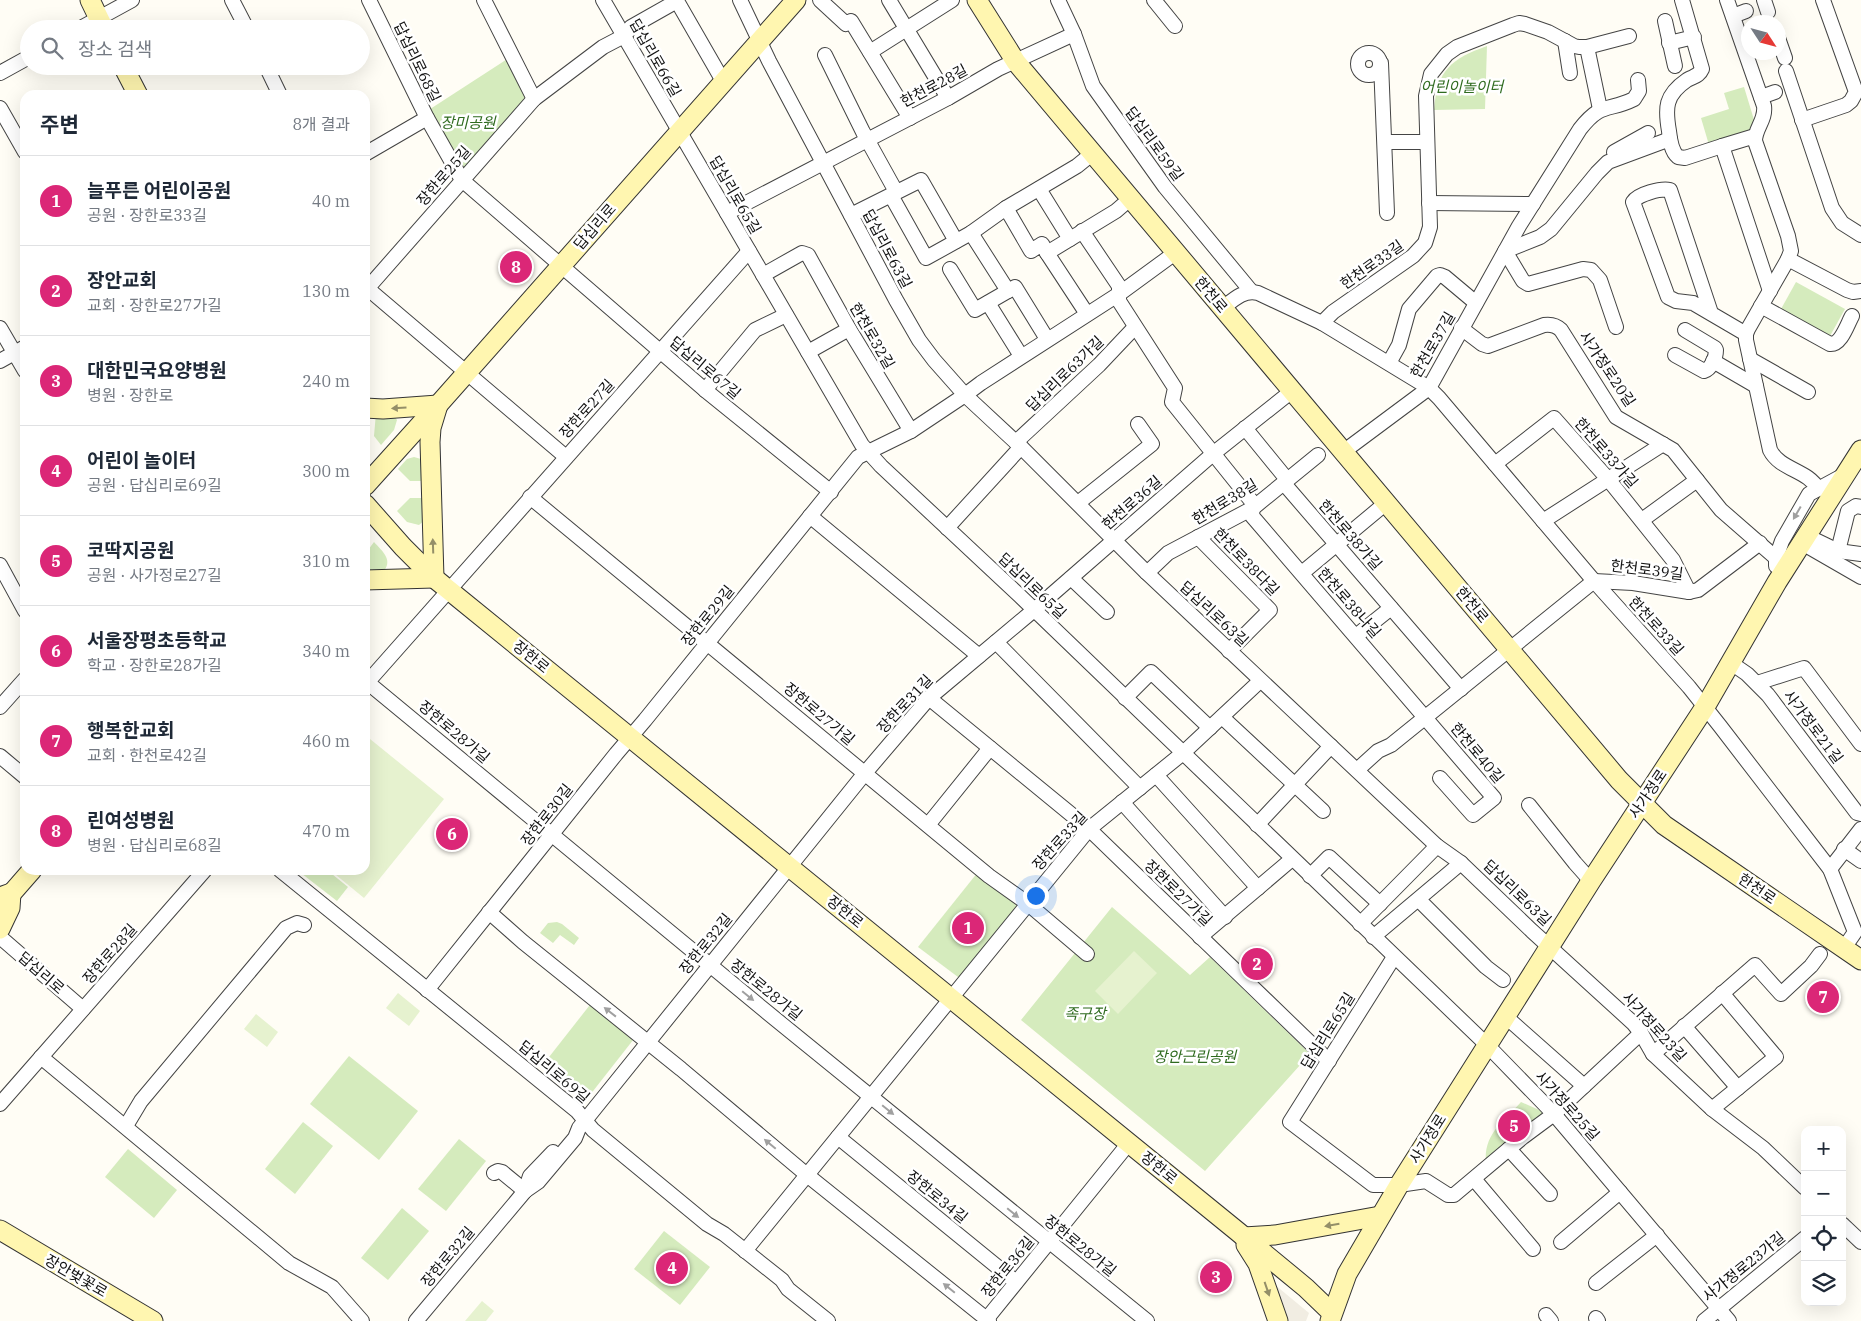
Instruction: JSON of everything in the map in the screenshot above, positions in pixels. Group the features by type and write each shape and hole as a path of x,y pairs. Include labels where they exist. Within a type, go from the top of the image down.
{"main road":[{"path":"90,0 100,20"},
{"name":"답십리로","path":"370,481 796,0"},
{"name":"한천로","path":"977,0 1016,62 1619,780 1664,825 1861,960"},
{"path":"128,75 136,90"},
{"path":"370,408 438,406 431,428 430,442 434,578 370,580"},
{"name":"사가정로","path":"1334,1318 1347,1274 1380,1216 1591,881 1705,707 1777,582 1861,450"},
{"name":"장한로","path":"370,510 403,548 434,578 1306,1288 1334,1318"},
{"path":"0,929 10,908 4,899 27,875"},
{"path":"1240,1234 1276,1235 1380,1216"},
{"name":"장안벚꽃로","path":"0,1230 153,1321"},
{"path":"1240,1234 1258,1264 1278,1321"},
{"name":"장안벚꽃로","path":"0,1243 132,1321"}],"street":[{"path":"106,20 132,0"},
{"path":"232,0 242,20"},
{"name":"답십리로68길","path":"369,0 426,118 462,180 561,266"},
{"path":"484,0 534,99"},
{"name":"답십리로66길","path":"603,0 679,132"},
{"path":"624,36 631,27 677,0 723,81"},
{"name":"답십리로63길","path":"740,0 896,300 919,340 934,360 965,395 1078,503 1147,574 1437,846 1461,863 1550,947"},
{"path":"820,0 846,24 851,21 910,118"},
{"path":"889,0 948,98"},
{"path":"870,52 952,0"},
{"name":"답십리로59길","path":"1058,0 1074,34 1093,86 1165,187 1251,291"},
{"path":"1154,0 1175,26"},
{"path":"1682,0 1702,69 1699,74 1680,87 1668,102 1666,113 1670,139 1675,154 1681,158 1755,136"},
{"path":"1727,0 1740,14 1741,20"},
{"path":"1802,120 1846,105 1851,101 1856,92 1823,0"},
{"path":"1665,21 1675,66"},
{"path":"1533,204 1429,203 1426,96 1431,74 1447,54 1457,47 1519,23 1548,32 1574,46 1587,47 1629,36"},
{"name":"한천로28길","path":"727,213 779,187 823,161 948,98 998,69 1074,34"},
{"name":"장한로25길","path":"370,285 534,99 603,47 624,36"},
{"path":"1670,43 1694,37"},
{"path":"1564,41 1570,73"},
{"path":"1587,47 1600,109 1634,99 1639,91 1638,80"},
{"path":"825,55 863,132 894,188 893,198 926,258 971,233 1006,208 1078,166 1093,153"},
{"path":"1750,60 1765,112 1755,136 1756,145 1788,236 1791,251 1746,334 1773,457 1814,482 1818,489"},
{"path":"1784,60 1832,208 1842,223 1861,235"},
{"path":"0,73 20,62"},
{"path":"1380,63 1387,213"},
{"path":"270,75 278,90"},
{"path":"1761,96 1775,92"},
{"path":"0,108 20,143"},
{"name":"한천로37길","path":"1343,452 1428,388 1519,226 1580,128 1588,118 1600,109"},
{"path":"370,151 426,118"},
{"name":"답십리로65길","path":"679,132 862,445 868,452 1487,1045"},
{"path":"1616,327 1600,280 1591,270 1583,269 1528,284 1523,281 1505,251 1540,237 1551,229 1616,150 1648,133"},
{"path":"1608,162 1670,139"},
{"path":"1385,142 1427,142"},
{"path":"1722,146 1770,291"},
{"path":"851,215 921,180 956,241"},
{"path":"1039,189 1070,239"},
{"path":"1711,313 1670,190 1664,189 1636,197 1633,202 1668,296 1676,301 1694,303 1746,334"},
{"path":"1047,253 1116,211 1131,198"},
{"name":"한천로33길","path":"1322,323 1333,312 1414,256 1425,243 1430,227 1429,203"},
{"path":"1006,208 1031,251 1042,244 1087,314"},
{"path":"1082,231 1119,286 1119,301 1175,388 1172,402 1253,503 1253,508"},
{"path":"971,233 1047,339"},
{"name":"장한로27길","path":"449,590 749,251"},
{"name":"한천로32길","path":"763,275 802,253 808,255 849,329 911,431"},
{"path":"868,452 911,431 980,383 1119,294 1175,253"},
{"path":"1788,259 1847,290 1861,291"},
{"name":"답십리로67길","path":"561,266 705,390 831,492"},
{"path":"950,269 975,310 1011,289"},
{"path":"1388,363 1399,345 1409,309 1437,276 1440,275 1476,303"},
{"path":"1223,308 1239,295 1251,291"},
{"name":"한천로33길","path":"1251,291 1322,323 1428,388 1705,707"},
{"path":"370,293 467,372 566,457"},
{"path":"988,303 1022,356"},
{"path":"1761,306 1830,344 1838,342 1852,316"},
{"path":"705,390 755,330 786,315"},
{"name":"사가정로20길","path":"1461,328 1482,344 1488,346 1544,325 1550,324 1558,327 1616,417 1677,454 1721,510 1776,558"},
{"name":"답십리로63가길","path":"1019,445 1135,327"},
{"path":"0,328 20,350 0,361"},
{"path":"808,352 849,329"},
{"path":"1674,355 1704,371 1708,369 1713,361 1716,354 1715,348 1685,330"},
{"path":"1750,359 1808,392"},
{"path":"1713,361 1756,386"},
{"name":"한천로36길","path":"1034,610 1214,453 1292,391"},
{"name":"한천로33가길","path":"1495,464 1554,418 1642,520 1673,560 1690,592"},
{"path":"1078,503 1152,444 1138,424"},
{"path":"1245,428 1285,477 1286,482"},
{"path":"1543,520 1663,444"},
{"path":"947,528 1019,445"},
{"name":"장한로29길","path":"630,737 858,457 868,452"},
{"name":"한천로38길","path":"1147,574 1168,553 1253,508 1318,456"},
{"path":"1777,582 1776,558 1782,541 1808,494 1847,473"},
{"path":"1642,520 1697,480"},
{"name":"한천로38가길","path":"1286,482 1286,487 1461,689"},
{"name":"장한로27가길","path":"530,497 928,826 989,876 1027,903 1087,954"},
{"path":"1302,573 1386,503"},
{"path":"1838,551 1848,511 1856,506 1861,507"},
{"name":"한천로38나길","path":"1253,508 1252,516 1426,717"},
{"path":"810,516 979,656"},
{"name":"한천로38다길","path":"1198,537 1270,610 1229,651"},
{"path":"1804,539 1838,551 1861,554"},
{"path":"1804,539 1861,578"},
{"name":"한천로39길","path":"1509,650 1594,581 1633,583 1690,592 1698,590 1760,543"},
{"path":"0,565 20,602"},
{"path":"1071,578 1107,612"},
{"path":"370,679 449,590"},
{"path":"1356,636 1391,608"},
{"name":"장한로31길","path":"790,867 864,773 929,698 1034,610"},
{"path":"996,642 1140,788"},
{"path":"1357,770 1378,751 1391,745 1509,650"},
{"name":"사가정로21길","path":"1731,663 1757,683 1768,695 1857,813 1861,814"},
{"name":"사가정로21길","path":"1757,683 1804,668 1861,744"},
{"path":"1125,698 1151,672 1210,728"},
{"name":"장한로33길","path":"951,998 1089,829 1183,753 1260,681"},
{"path":"0,707 20,685"},
{"name":"장한로28가길","path":"370,687 1147,1321"},
{"name":"장한로27가길","path":"929,698 1089,829 1329,1062"},
{"path":"1705,707 1830,869 1855,932 1844,948"},
{"path":"1222,717 1323,811"},
{"name":"한천로40길","path":"1426,717 1494,798 1473,815 1440,778"},
{"name":"장한로30길","path":"427,990 630,737"},
{"path":"1256,824 1331,746"},
{"path":"928,826 990,748"},
{"path":"0,756 20,773"},
{"path":"1156,775 1258,888"},
{"path":"1122,802 1225,916"},
{"path":"1529,805 1574,863 1591,881"},
{"path":"1830,869 1861,829"},
{"path":"1360,924 1437,846"},
{"path":"1844,849 1861,861"},
{"path":"1310,876 1329,857 1380,904"},
{"path":"1200,938 1292,859"},
{"name":"답십리로63길","path":"1374,937 1461,863"},
{"name":"장한로32길","path":"416,1321 525,1191 530,1176 569,1133 582,1124 790,867"},
{"name":"장한로28길","path":"0,1104 201,875"},
{"name":"답십리로69길","path":"286,875 577,1111 582,1124 593,1130 707,1224 724,1234 782,1280 788,1289 828,1321"},
{"path":"1419,900 1486,967 1503,980"},
{"path":"489,912 537,954 649,1042 807,1175 987,1320"},
{"path":"126,1126 141,1101 286,928 297,923 304,926"},
{"name":"답십리로","path":"0,937 83,1010"},
{"name":"사가정로23길","path":"1550,947 1641,1033 1653,1054 1712,1109 1763,1148 1801,1184"},
{"path":"1653,1054 1755,965 1781,994 1811,966 1820,954"},
{"name":"답십리로65길","path":"1394,956 1290,1122 1373,1185 1399,1185"},
{"path":"1712,1109 1776,1057 1722,993"},
{"path":"745,1251 951,998"},
{"path":"1506,1016 1584,1086"},
{"path":"1684,1026 1738,1088"},
{"path":"1399,1185 1426,1181 1448,1196 1454,1195 1554,1114 1641,1033"},
{"name":"사가정로25길","path":"1487,1045 1554,1114 1729,1321"},
{"path":"41,1057 289,1263 332,1287 362,1321"},
{"name":"장한로34길","path":"838,1137 1016,1282"},
{"name":"장한로36길","path":"987,1320 1129,1143"},
{"path":"1509,1149 1550,1194"},
{"path":"494,1174 498,1171 502,1172 525,1191"},
{"path":"1474,1179 1533,1249"},
{"path":"1561,1242 1620,1192"},
{"path":"1846,1228 1861,1242"},
{"path":"1596,1283 1657,1235"},
{"name":"사가정로23가길","path":"1704,1321 1801,1241"}],"green space":[{"name":"어린이놀이터","path":"1487,46 1485,109 1434,110 1438,85 1448,68 1455,61"},
{"name":"장미공원","path":"512,56 534,99 462,180 424,113"},
{"path":"1744,87 1755,123 1750,131 1709,145 1701,118 1729,109 1724,93"},
{"path":"1796,282 1845,309 1830,336 1781,309"},
{"path":"376,413 395,417 397,420 394,430 381,445 374,436"},
{"path":"414,457 421,459 426,481 410,481 398,469 407,459"},
{"path":"410,498 427,498 426,519 419,525 407,522 397,511"},
{"path":"374,542 385,555 387,563 384,571 370,573 370,547"},
{"path":"370,739 444,799 364,898 336,875 370,875"},
{"path":"978,872 1015,902 1017,910 965,975 958,977 918,947"},
{"path":"303,875 333,875 348,887 337,901"},
{"name":"장안근린공원","path":"1112,907 1190,975 1210,957 1310,1054 1205,1171 1021,1020"},
{"path":"557,922 579,938 574,945 560,935 553,943 540,933 548,923"},
{"path":"1134,951 1157,973 1118,1014 1095,991"},
{"path":"398,993 420,1011 409,1026 386,1008"},
{"path":"593,1001 637,1035 586,1100 542,1066"},
{"path":"256,1014 278,1032 267,1047 244,1029"},
{"path":"349,1056 418,1111 379,1160 310,1104"},
{"path":"1521,1102 1546,1113 1486,1164 1486,1154 1491,1136 1501,1122"},
{"path":"303,1122 333,1146 295,1194 265,1169"},
{"path":"459,1139 486,1161 446,1211 418,1189"},
{"path":"128,1149 177,1190 154,1218 105,1177"},
{"path":"402,1208 429,1231 388,1280 361,1258"},
{"path":"664,1231 710,1267 680,1305 634,1269"},
{"path":"482,1301 494,1311 486,1321 465,1321"}],"shaded area":[{"path":"1268,1279 1309,1313 1306,1321 1283,1321"}],"place":[{"name":"린여성병원","path":"516,267"},
{"name":"서울장평초등학교","path":"452,834"},
{"name":"늘푸른 어린이공원","path":"968,928"},
{"name":"장안교회","path":"1257,964"},
{"name":"행복한교회","path":"1823,997"},
{"name":"코딱지공원","path":"1514,1126"},
{"name":"어린이 놀이터","path":"672,1268"},
{"name":"대한민국요양병원","path":"1216,1277"}],"park label":[{"name":"족구장","path":"1085,1014"}]}
